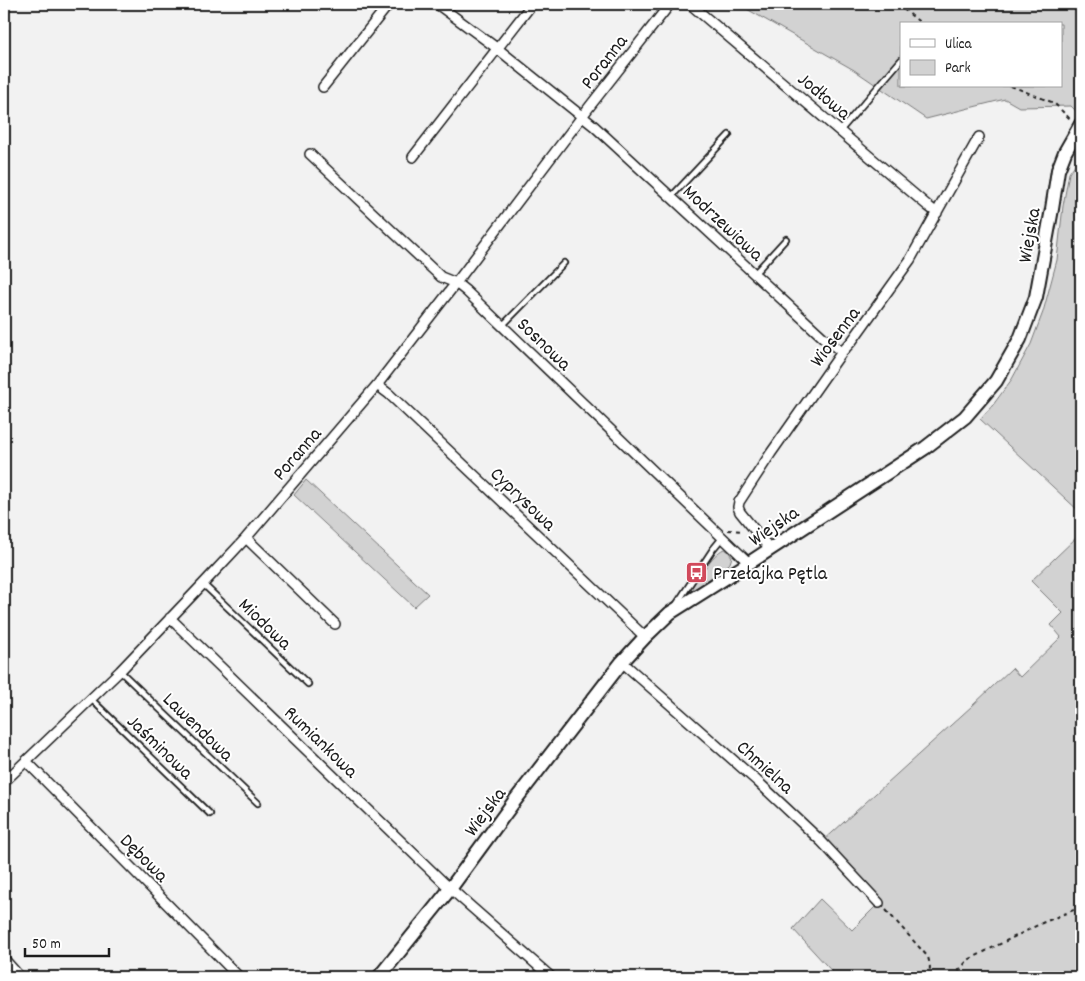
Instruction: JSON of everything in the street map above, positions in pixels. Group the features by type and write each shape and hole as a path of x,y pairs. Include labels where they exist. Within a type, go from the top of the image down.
{"street":[{"path":"324,87 389,4"},
{"name":"Poranna","path":"437,4 498,49 582,116"},
{"path":"413,158 532,4"},
{"name":"Poranna","path":"4,782 120,671 203,584 246,538 377,385 670,4"},
{"name":"Jodłowa","path":"690,4 937,213"},
{"name":"Modrzewiowa","path":"582,116 826,340 842,352"},
{"name":"Wiejska","path":"379,977 450,889 622,662 645,637 670,613 925,448 965,417 996,382 1020,339 1036,297 1058,170 1065,152 1080,125"},
{"name":"Wiosenna","path":"770,549 740,512 739,502 770,453 910,260 979,137"},
{"name":"Sosnowa","path":"310,154 441,277 456,283 466,291 749,563"},
{"name":"Cyprysowa","path":"377,385 389,394 645,637"},
{"path":"246,538 335,624"},
{"name":"Rumiankowa","path":"170,618 450,889 551,977"},
{"name":"Chmielna","path":"622,662 821,841 880,903"},
{"name":"Dębowa","path":"26,760 239,977"},
{"path":"4,959 20,977"}],"lane":[{"path":"840,131 900,61"},
{"path":"671,197 729,135"},
{"path":"754,274 786,239"},
{"path":"502,326 564,263"},
{"path":"670,613 722,538"},
{"name":"Miodowa","path":"203,584 308,684"},
{"name":"Lawendowa","path":"120,671 258,803"},
{"name":"Jaśminowa","path":"91,699 210,814"}],"path":[{"path":"897,4 920,22"},
{"path":"1016,88 1054,103 1080,125"},
{"path":"880,903 928,957 931,967 929,974 925,977"},
{"path":"953,977 968,960 1042,923 1081,907"}],"green space":[{"path":"738,4 1081,4 1081,109 1078,113 1071,106 1019,107 1005,99 926,119 854,70"},
{"path":"1081,156 1081,513 980,419 1012,379 1031,344 1043,312 1057,260 1069,173"},
{"path":"306,480 428,594 414,607 294,495"},
{"path":"1078,536 1081,539 1081,977 837,977 793,929 820,899 852,930 881,901 822,842 1012,668 1020,677 1061,637 1051,625 1063,613 1031,581"},
{"path":"724,549 732,557 730,563 690,593 689,591 705,567"}],"place":[{"name":"Przełajka Pętla","path":"697,572"}]}
